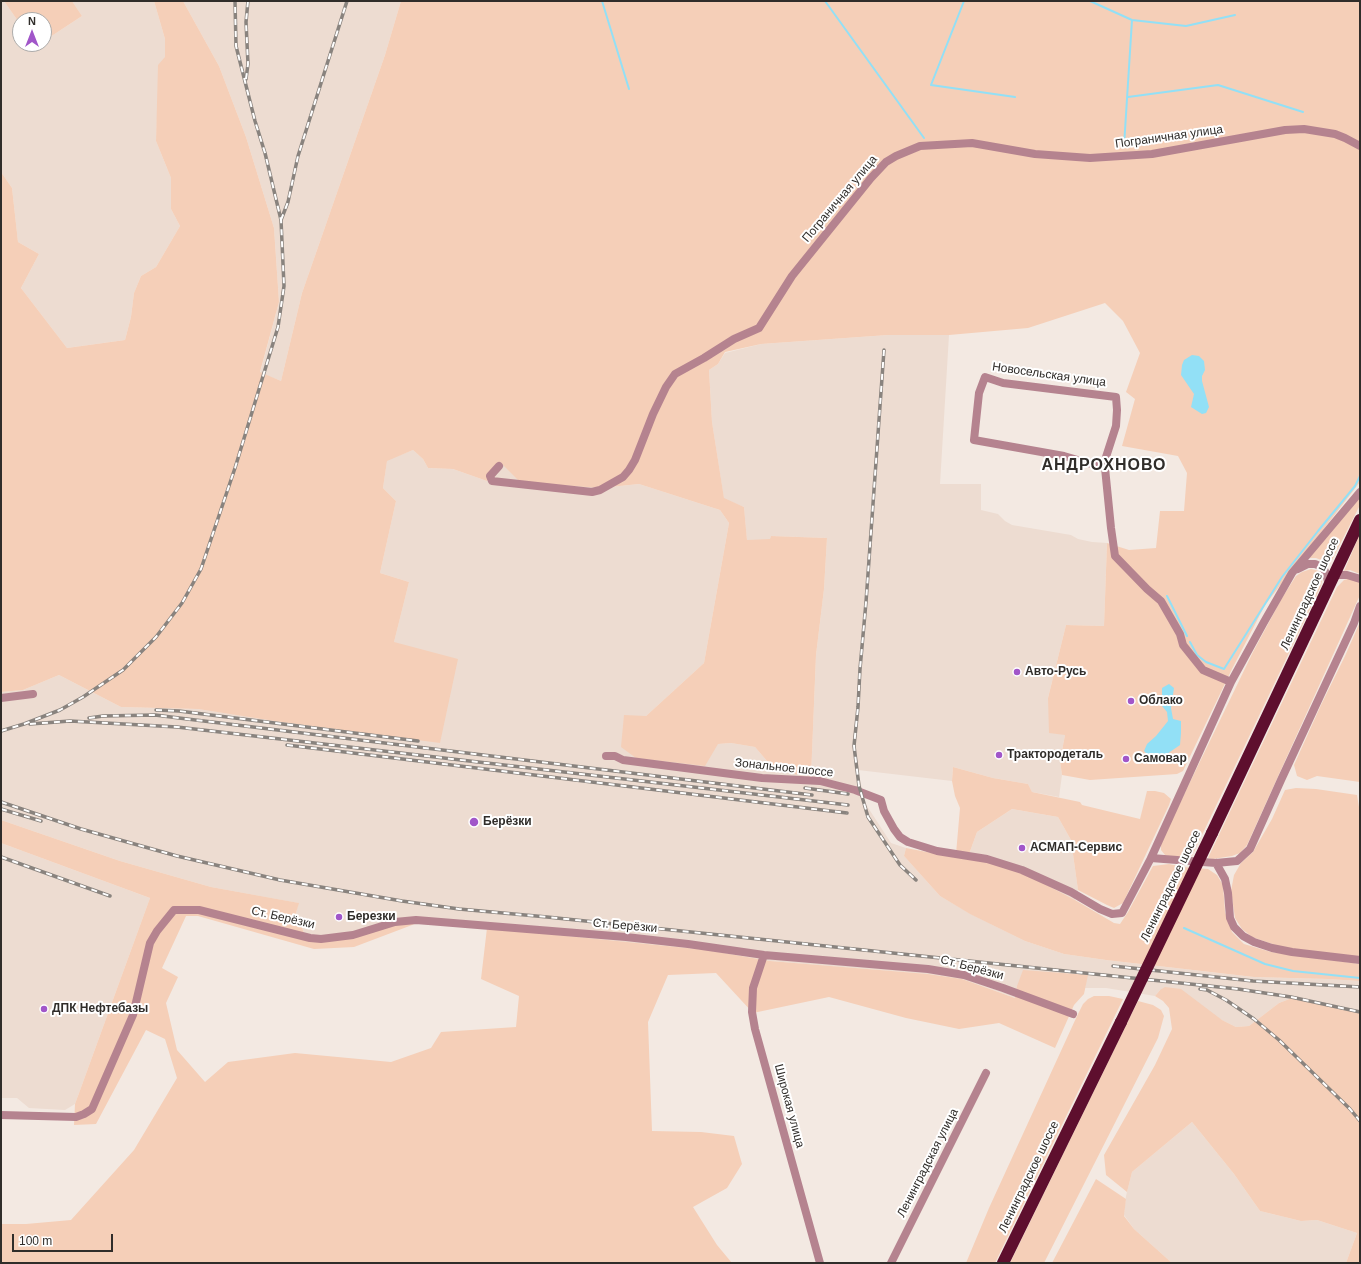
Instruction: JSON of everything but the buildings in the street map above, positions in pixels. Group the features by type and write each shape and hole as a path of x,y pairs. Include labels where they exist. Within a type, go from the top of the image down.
{"highway":[{"name":"Ленинградское шоссе","path":"1003,1263 1212,833 1360,520"}],"street":[{"name":"Пограничная улица","path":"500,466 490,476 492,481 592,492 600,490 623,478 630,470 635,460 652,414 666,387 675,374 734,339 759,328 792,276 871,178 886,162 920,146 972,143 1035,154 1090,158 1152,154 1285,130 1304,129 1335,134 1360,146"},
{"name":"Новосельская улица","path":"986,377 1003,382 1116,397 1116,426 1106,457 1105,468 1064,456 974,440 979,393 986,377"},
{"path":"1105,468 1115,556 1161,601 1180,634 1183,645 1203,670 1231,682"},
{"path":"1360,492 1292,573 1264,622 1231,682 1151,858 1216,863 1237,861 1250,849 1354,623 1360,606"},
{"path":"1292,573 1308,564 1315,564 1320,566 1332,580 1347,575 1360,579"},
{"path":"1,698 33,694"},
{"name":"Зональное шоссе","path":"606,756 614,756 623,760 762,778 820,782 855,790 881,800 884,811 894,829 900,837 908,842 937,851 987,859 1022,870 1071,892 1090,904 1112,914 1122,913 1151,858"},
{"path":"1216,863 1225,879 1230,918 1234,927 1243,936 1254,942 1272,948 1292,952 1360,960"},
{"name":"Ст. Берёзки","path":"1,1115 76,1117 92,1109 133,1015 150,943 157,931 174,910 199,910 310,938 321,939 353,935 395,922 416,920 680,943 764,955 928,969 956,974 1003,988 1073,1014"},
{"name":"Широкая улица","path":"764,955 753,988 752,1012 755,1030 820,1263"},
{"name":"Ленинградская улица","path":"891,1263 986,1073"}],"shaded area":[{"path":"1,1 4,1 12,12 12,52 52,52 52,36 82,16 72,1 154,1 165,39 165,57 157,118 156,141 171,178 171,209 180,226 156,267 141,276 134,293 131,317 125,340 67,348 21,288 39,254 18,242 12,188 1,172"},
{"path":"4,1 72,1 82,16 52,36 52,12 12,12"},
{"path":"154,1 183,1 219,66 246,137 274,228 279,302 260,372 281,381 302,293 385,55 401,1 1360,1 1360,482 1265,605 1232,669 1183,771 1177,774 1090,780 1062,775 1060,761 1065,735 1049,733 1048,698 1066,625 1104,626 1107,543 1129,550 1156,548 1160,511 1184,511 1187,473 1178,456 1122,446 1135,399 1126,392 1140,353 1123,321 1105,303 1028,328 949,335 888,335 761,344 725,352 718,364 709,370 712,422 724,498 744,507 747,540 770,539 771,536 827,538 824,589 816,655 811,777 783,772 767,761 755,747 731,743 718,744 705,766 636,758 621,747 624,715 646,716 704,663 729,523 720,510 639,484 600,488 520,482 500,462 487,481 453,469 428,468 423,459 413,450 387,461 383,488 396,501 380,573 409,582 394,642 458,659 440,743 198,709 121,707 59,675 23,690 1,692 1,172 12,188 18,242 39,254 21,288 67,348 125,340 131,317 134,293 141,276 156,267 180,226 171,209 171,178 156,141 158,65 165,57 165,39"},
{"path":"183,1 401,1 385,55 302,293 281,381 260,373 279,302 274,228 246,137 219,66"},
{"path":"888,335 949,335 940,484 981,484 981,510 998,514 1012,525 1071,535 1078,539 1092,542 1107,543 1104,626 1066,625 1048,698 1065,735 1060,761 1062,775 1059,797 1032,792 1028,784 993,778 953,767 952,781 858,770 865,803 891,843 906,848 904,856 940,896 969,913 1025,941 1064,954 1106,960 1254,977 1360,981 1360,1013 1292,998 1279,1003 1249,1026 1236,1027 1160,990 1155,996 1106,988 1085,988 1087,975 1017,986 1016,998 962,979 928,974 770,961 707,950 420,922 307,940 296,913 298,903 211,887 120,861 1,820 1,692 23,690 59,675 121,707 198,709 394,737 394,642 409,582 380,573 396,501 383,488 387,460 413,450 423,459 428,468 453,469 487,481 500,462 600,488 639,484 720,510 729,523 704,663 646,716 718,744 731,743 755,747 767,761 811,777 816,655 824,589 827,538 771,536 770,540 747,541 744,507 724,499 712,422 709,370 718,364 725,353 761,344"},
{"path":"1360,495 1360,505 1328,568 1321,560 1309,558"},
{"path":"1360,534 1360,574 1350,570 1344,571"},
{"path":"1311,569 1319,571 1322,575 1321,586 1192,856 1174,858 1165,855 1161,850 1163,838 1253,652 1282,598 1296,576"},
{"path":"1351,578 1360,583 1360,595 1247,845 1240,853 1232,856 1213,859 1208,858 1337,587 1344,580"},
{"path":"1360,622 1360,782 1317,776 1307,780 1297,776 1294,765"},
{"path":"953,767 993,778 1028,784 1032,792 1080,802 1082,805 1140,819 1147,791 1164,793 1171,799 1169,805 1123,903 1114,908 1078,890 1071,840 1058,817 1012,809 977,832 968,857 1022,872 1075,900 1114,923 1120,924 1153,866 1169,864 1208,869 1217,875 1223,885 1225,912 1232,932 1244,944 1271,952 1360,964 1360,981 1254,977 1064,954 1025,941 970,914 940,896 904,856 906,848 932,853 956,854 960,808 955,796 952,781"},
{"path":"1296,788 1316,789 1357,795 1360,813 1360,957 1284,948 1252,937 1242,929 1235,918 1231,891 1234,875 1241,863 1253,852 1272,819 1285,790"},
{"name":"АСМАП-Сервис","path":"1012,809 1058,817 1071,840 1078,890 1075,900 1022,872 968,857 977,832"},
{"path":"1,820 120,861 211,887 299,903 296,913 307,940 396,924 420,922 354,947 314,949 198,916 186,916 162,968 178,977 166,1003 177,1050 205,1082 228,1062 295,1053 391,1062 431,1048 441,1032 516,1027 519,996 481,979 487,928 707,950 770,961 928,974 962,979 1015,998 1017,986 1023,970 1088,975 1084,994 1074,1005 1055,1048 999,1023 959,1029 906,1018 829,997 753,1013 716,973 668,975 648,1022 652,1131 701,1132 734,1136 742,1164 727,1188 693,1207 717,1245 732,1263 1,1263 1,1224 26,1224 71,1220 134,1150 177,1078 165,1039 146,1030 96,1124 74,1125 75,1104 150,898 1,843"},
{"path":"1,843 150,898 75,1104 65,1110 29,1108 17,1098 1,1098"},
{"path":"1165,987 1181,989 1222,1020 1236,1027 1249,1026 1279,1003 1292,998 1360,1013 1360,1263 1346,1263 1357,1233 1317,1220 1301,1221 1260,1211 1234,1174 1192,1122 1132,1172 1127,1192 1106,1175 1104,1155 1155,1065 1172,1029 1169,1008 1163,1001 1155,996"},
{"path":"1094,996 1109,996 1123,999 995,1263 966,1263 989,1208 1077,1016 1083,1004"},
{"path":"1138,1001 1153,1005 1161,1010 1164,1016 1158,1038 1044,1263 1010,1263"},
{"path":"1192,1122 1234,1174 1260,1211 1301,1221 1317,1220 1357,1233 1346,1263 1172,1263 1134,1229 1124,1215 1126,1196 1132,1172"},
{"path":"1096,1179 1126,1199 1124,1216 1134,1229 1172,1263 1052,1263"}],"water":[{"path":"1192,355 1199,356 1204,361 1205,370 1202,376 1202,381 1209,407 1206,413 1202,414 1191,407 1194,394 1181,375 1184,360"},
{"path":"1169,684 1174,688 1171,708 1173,719 1181,721 1180,745 1164,756 1156,757 1148,755 1144,751 1147,744 1156,736 1168,721 1167,712 1162,706 1162,688"}],"waterway":[{"path":"602,1 629,89"},
{"path":"825,1 924,138"},
{"path":"964,1 931,85 1015,97"},
{"path":"1090,1 1132,20 1186,26 1235,15"},
{"path":"1124,146 1132,20"},
{"path":"1128,97 1218,85 1303,112"},
{"path":"1190,642 1197,655 1206,662 1224,669 1282,577 1355,486 1360,476"},
{"path":"1167,596 1187,636"},
{"path":"1184,928 1265,964 1293,971 1360,978"}],"railway":[{"path":"1,731 60,710 83,697 123,670 156,637 182,603 201,569 235,468 278,327 284,286 281,220 265,153 255,121 236,46 235,1"},
{"path":"246,79 248,64 246,22 248,1"},
{"path":"281,220 288,202 298,156 347,1"},
{"path":"884,350 854,746 859,786 868,817 900,865 916,880"},
{"path":"156,710 179,711 418,741"},
{"path":"89,718 103,716 155,715 812,795"},
{"path":"30,724 70,721 177,727 848,805"},
{"path":"287,745 847,813"},
{"path":"805,788 848,794"},
{"path":"1,802 81,829 177,856 280,880 402,901 459,909 1238,989 1291,997 1360,1012"},
{"path":"1,809 41,821"},
{"path":"1,857 110,896"},
{"path":"1113,966 1253,981 1360,987"},
{"path":"1200,989 1207,990 1226,1000 1254,1019 1279,1040 1350,1109 1360,1121"}],"place":[{"name":"Авто-Русь","path":"1017,672"},
{"name":"Облако","path":"1131,701"},
{"name":"Трактородеталь","path":"999,755"},
{"name":"Самовар","path":"1126,759"},
{"name":"Берёзки","path":"474,822"},
{"name":"АСМАП-Сервис","path":"1022,848"},
{"name":"Березки","path":"339,917"},
{"name":"ДПК Нефтебазы","path":"44,1009"}],"district":[{"name":"АНДРОХНОВО","path":"1104,466"}]}
